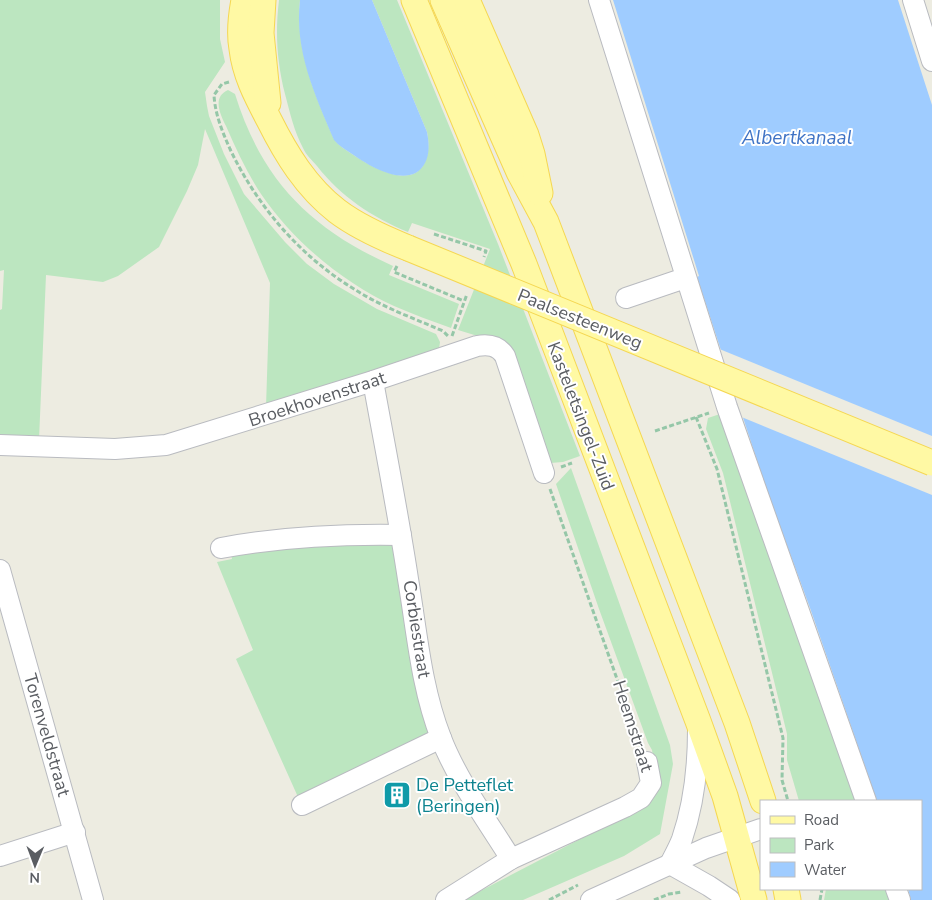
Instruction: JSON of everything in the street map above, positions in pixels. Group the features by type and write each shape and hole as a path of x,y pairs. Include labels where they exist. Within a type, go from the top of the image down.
{"main road":[{"name":"Paalsesteenweg","path":"244,0 241,49 257,97 295,166 315,190 336,210 380,237 403,255 932,463"},
{"name":"Paalsesteenweg","path":"263,0 261,33 269,121"},
{"name":"Kasteletsingel-Zuid","path":"414,0 524,264 698,721 737,837 754,900"},
{"name":"Kasteletsingel-Zuid","path":"443,0 519,172 546,222 737,723 763,800"},
{"name":"Kasteletsingel-Zuid","path":"467,0 526,135 532,154 546,222"}],"street":[{"path":"599,0 685,278 757,497 809,637 866,800"},
{"path":"913,0 932,61"},
{"path":"626,298 685,278"},
{"name":"Broekhovenstraat","path":"0,444 115,449 166,445 373,381 476,346 488,345 497,348 503,353 507,362 544,473"},
{"name":"Corbiestraat","path":"373,381 401,535 423,676 440,738 451,762 511,859"},
{"path":"221,548 298,538 369,534 401,535"},
{"name":"Torenveldstraat","path":"0,570 93,900"},
{"path":"670,864 682,839 693,791 697,770 698,721"},
{"path":"302,805 440,738"},
{"name":"Heemstraat","path":"446,900 511,859 626,807 641,798 651,783 646,762"},
{"path":"586,892 670,864 706,848 760,829"},
{"path":"0,856 75,832"},
{"path":"670,864 730,900"}],"path":[{"path":"427,232 478,248"},
{"path":"403,255 394,272 464,302"},
{"path":"655,431 696,417 717,470 783,738 782,780 788,800"},
{"name":"Heemstraat","path":"544,473 646,762"},
{"path":"549,900 586,892"},
{"path":"654,900 670,894 690,893"}],"green space":[{"path":"0,0 220,0 220,39 225,62 205,92 209,116 224,154 244,194 285,242 307,264 334,284 377,309 436,334 440,342 439,349 266,407 270,283 205,129 198,165 159,247 118,276 103,282 46,275 39,440 0,438 0,310 2,309 4,270 0,271"},
{"path":"279,0 300,0 301,36 308,71 334,139 338,144 370,165 402,176 412,174 420,169 427,156 428,142 427,132 372,0 397,0 498,244 580,456 563,462 550,463 507,345 458,330 490,249 412,223 408,232 382,220 347,197 326,177 306,153 292,122 280,70 277,36"},
{"path":"228,90 235,94 246,125 260,152 275,177 293,199 338,236 364,252 393,266 389,275 459,304 451,328 394,306 356,285 320,259 288,228 256,186 242,161 222,116 219,101 223,93"},
{"path":"720,414 860,800 799,800 787,760 787,734 723,473 706,429 708,418"},
{"path":"571,468 670,745 673,764 660,834 624,856 523,900 463,900 634,811 655,770 652,750 599,609 556,484"},
{"path":"393,541 431,736 298,797 236,659 253,650 217,562 232,559 230,550"},
{"path":"826,890 891,890 895,900 824,900"}],"water":[{"path":"300,0 372,0 427,132 428,156 418,171 410,175 389,174 359,159 334,140 313,89 303,54 299,19"},
{"name":"Albertkanaal","path":"613,0 898,0 932,105 932,900 911,900 908,890 922,890 922,800 877,800 767,491 697,277 699,276"}],"pier":[{"path":"717,348 932,436 932,495 739,416"}],"place":[{"name":"De Petteflet (Beringen)","path":"397,795"}]}
